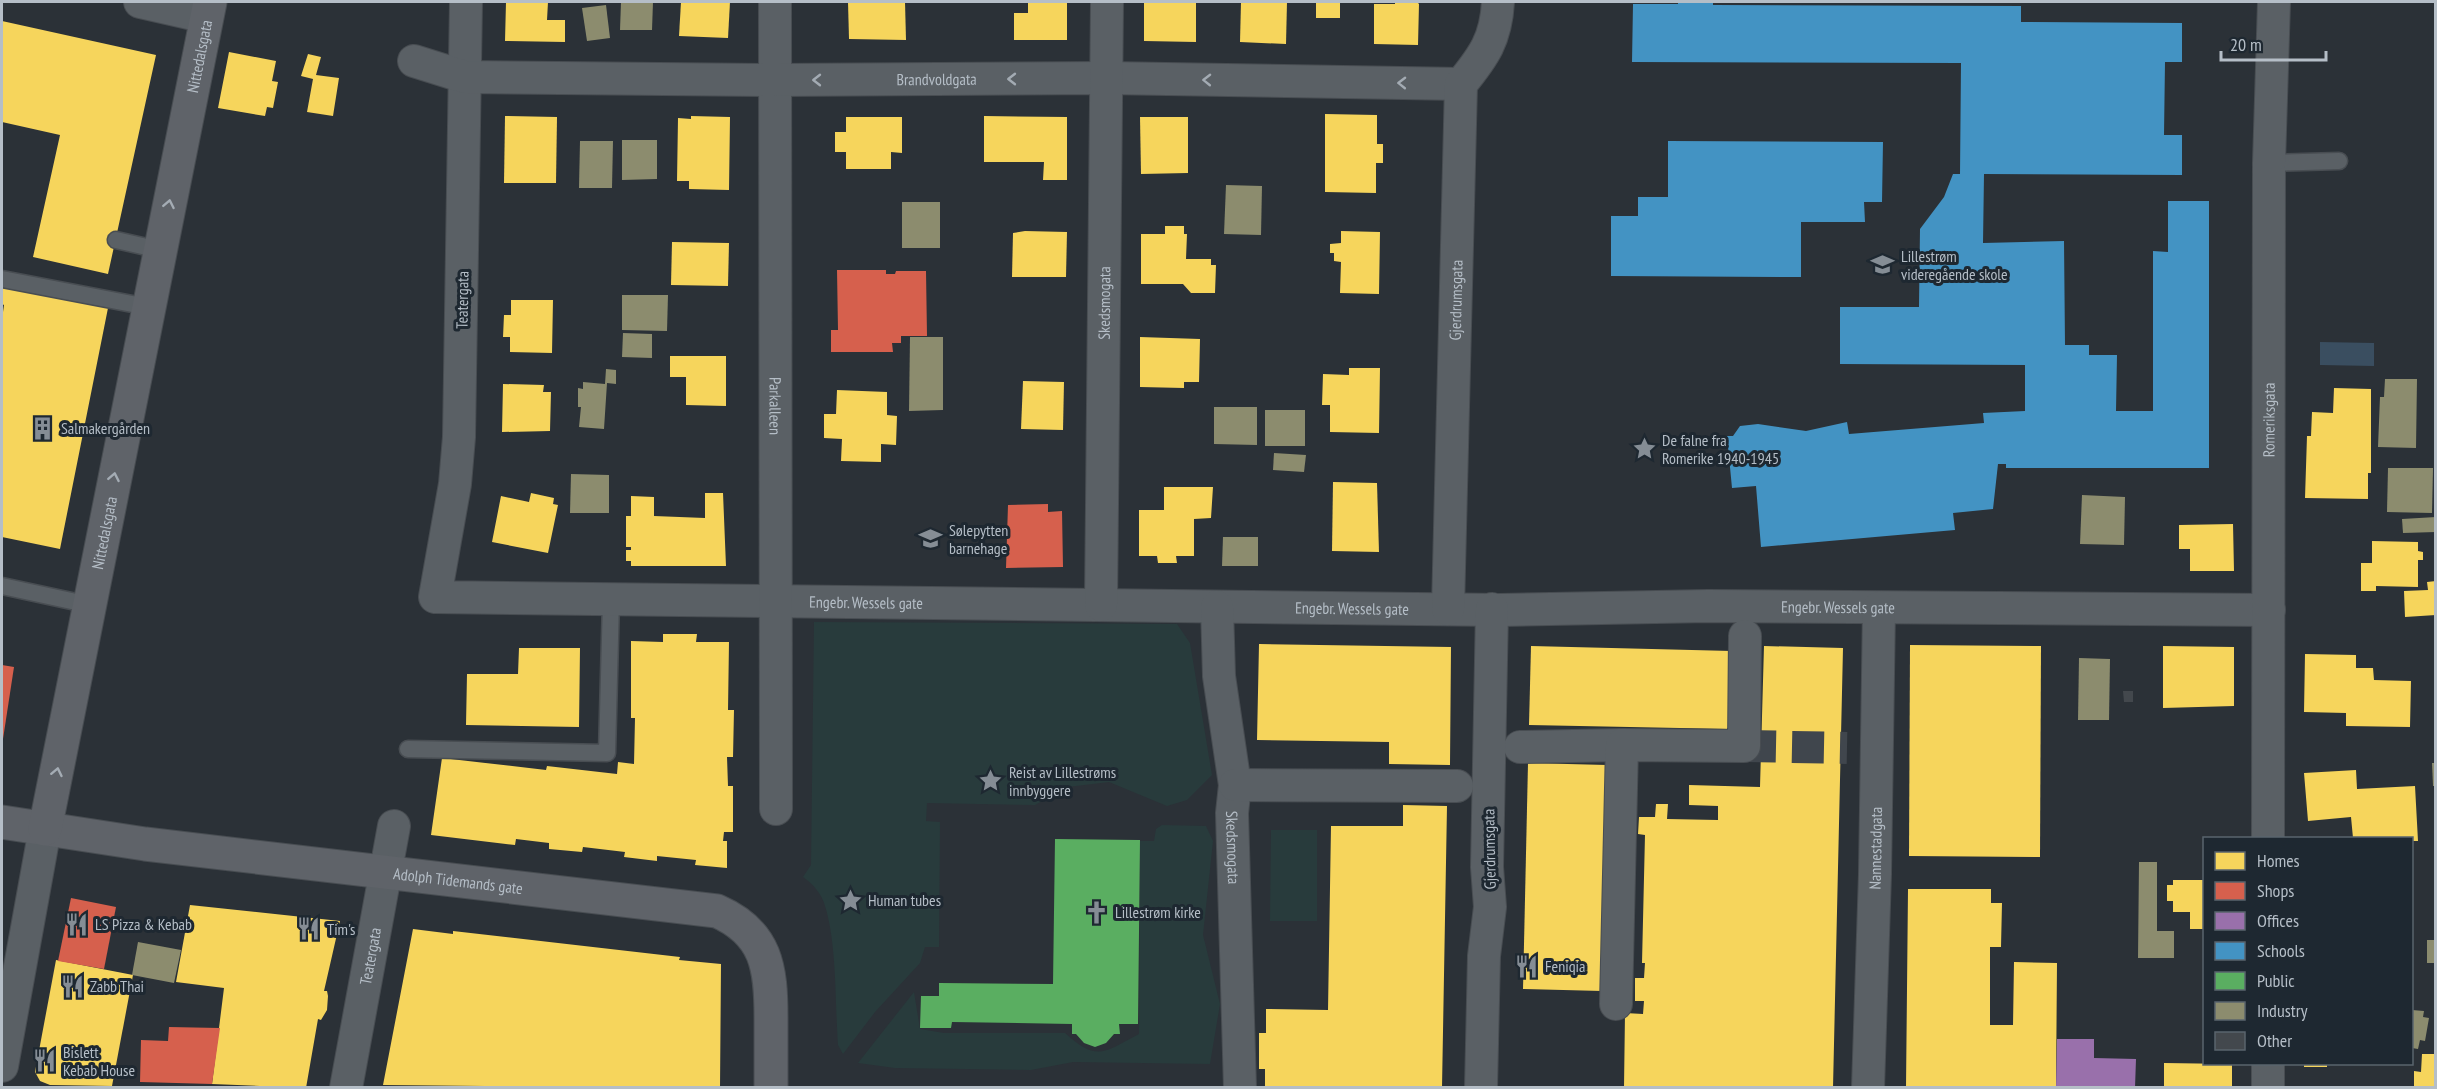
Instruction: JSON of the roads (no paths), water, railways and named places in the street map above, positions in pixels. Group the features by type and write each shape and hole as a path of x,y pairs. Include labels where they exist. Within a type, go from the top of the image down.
{"main road":[{"name":"Nittedalsgata","path":"45,829 208,9"},
{"name":"Adolph Tidemands gate","path":"2,822 145,844 699,908 734,918 756,940 769,969 771,1088"}],"street":[{"path":"140,2 208,9"},
{"name":"Teatergata","path":"435,597 455,484 459,437 466,2"},
{"name":"Parkalleen","path":"775,2 776,809"},
{"name":"Skedsmogata","path":"1101,605 1107,2"},
{"path":"1461,84 1485,54 1496,24 1498,2"},
{"name":"Romeriksgata","path":"2268,837 2269,163 2274,2"},
{"name":"Brandvoldgata","path":"414,61 465,76 774,80 1107,78 1461,84"},
{"name":"Gjerdrumsgata","path":"1449,609 1461,84"},
{"name":"Engebr. Wessels gate","path":"435,597 1449,609 1707,606 2269,610"},
{"name":"Skedsmogata","path":"1217,607 1219,676 1235,785 1232,825 1240,1088"},
{"name":"Nannestadgata","path":"1868,1088 1875,874 1879,608"},
{"name":"Gjerdrumsgata","path":"1481,1088 1484,956 1490,907 1487,867 1492,609"},
{"path":"1520,747 1744,746 1745,636"},
{"path":"1616,1004 1622,745"},
{"path":"1235,785 1457,786"},
{"name":"Teatergata","path":"346,1088 394,826"},
{"name":"Nittedalsgata","path":"2,1066 45,829"},
{"path":"2268,1065 2268,1088"}],"lane":[{"path":"2269,163 2338,161"},
{"path":"116,240 160,250"},
{"path":"2,279 148,307"},
{"path":"2,586 90,604"},
{"path":"408,749 607,753 611,600"}],"water":[{"path":"2320,342 2374,343 2374,366 2320,365"}],"tunnel":[{"path":"1744,746 1847,748"}],"place":[{"name":"Lillestrøm videregående skole","path":"1883,265"},
{"name":"Salmakergården","path":"43,428"},
{"name":"De falne fra Romerike 1940-1945","path":"1644,449"},
{"name":"Sølepytten barnehage","path":"931,539"},
{"name":"Reist av Lillestrøms innbyggere","path":"991,781"},
{"name":"Human tubes","path":"850,900"},
{"name":"Lillestrøm kirke","path":"1097,912"},
{"name":"LS Pizza & Kebab","path":"77,924"},
{"name":"Tim's","path":"309,929"},
{"name":"Feniqia","path":"1527,966"},
{"name":"Zabb Thai","path":"72,986"},
{"name":"Bislett Kebab House","path":"45,1061"}]}
